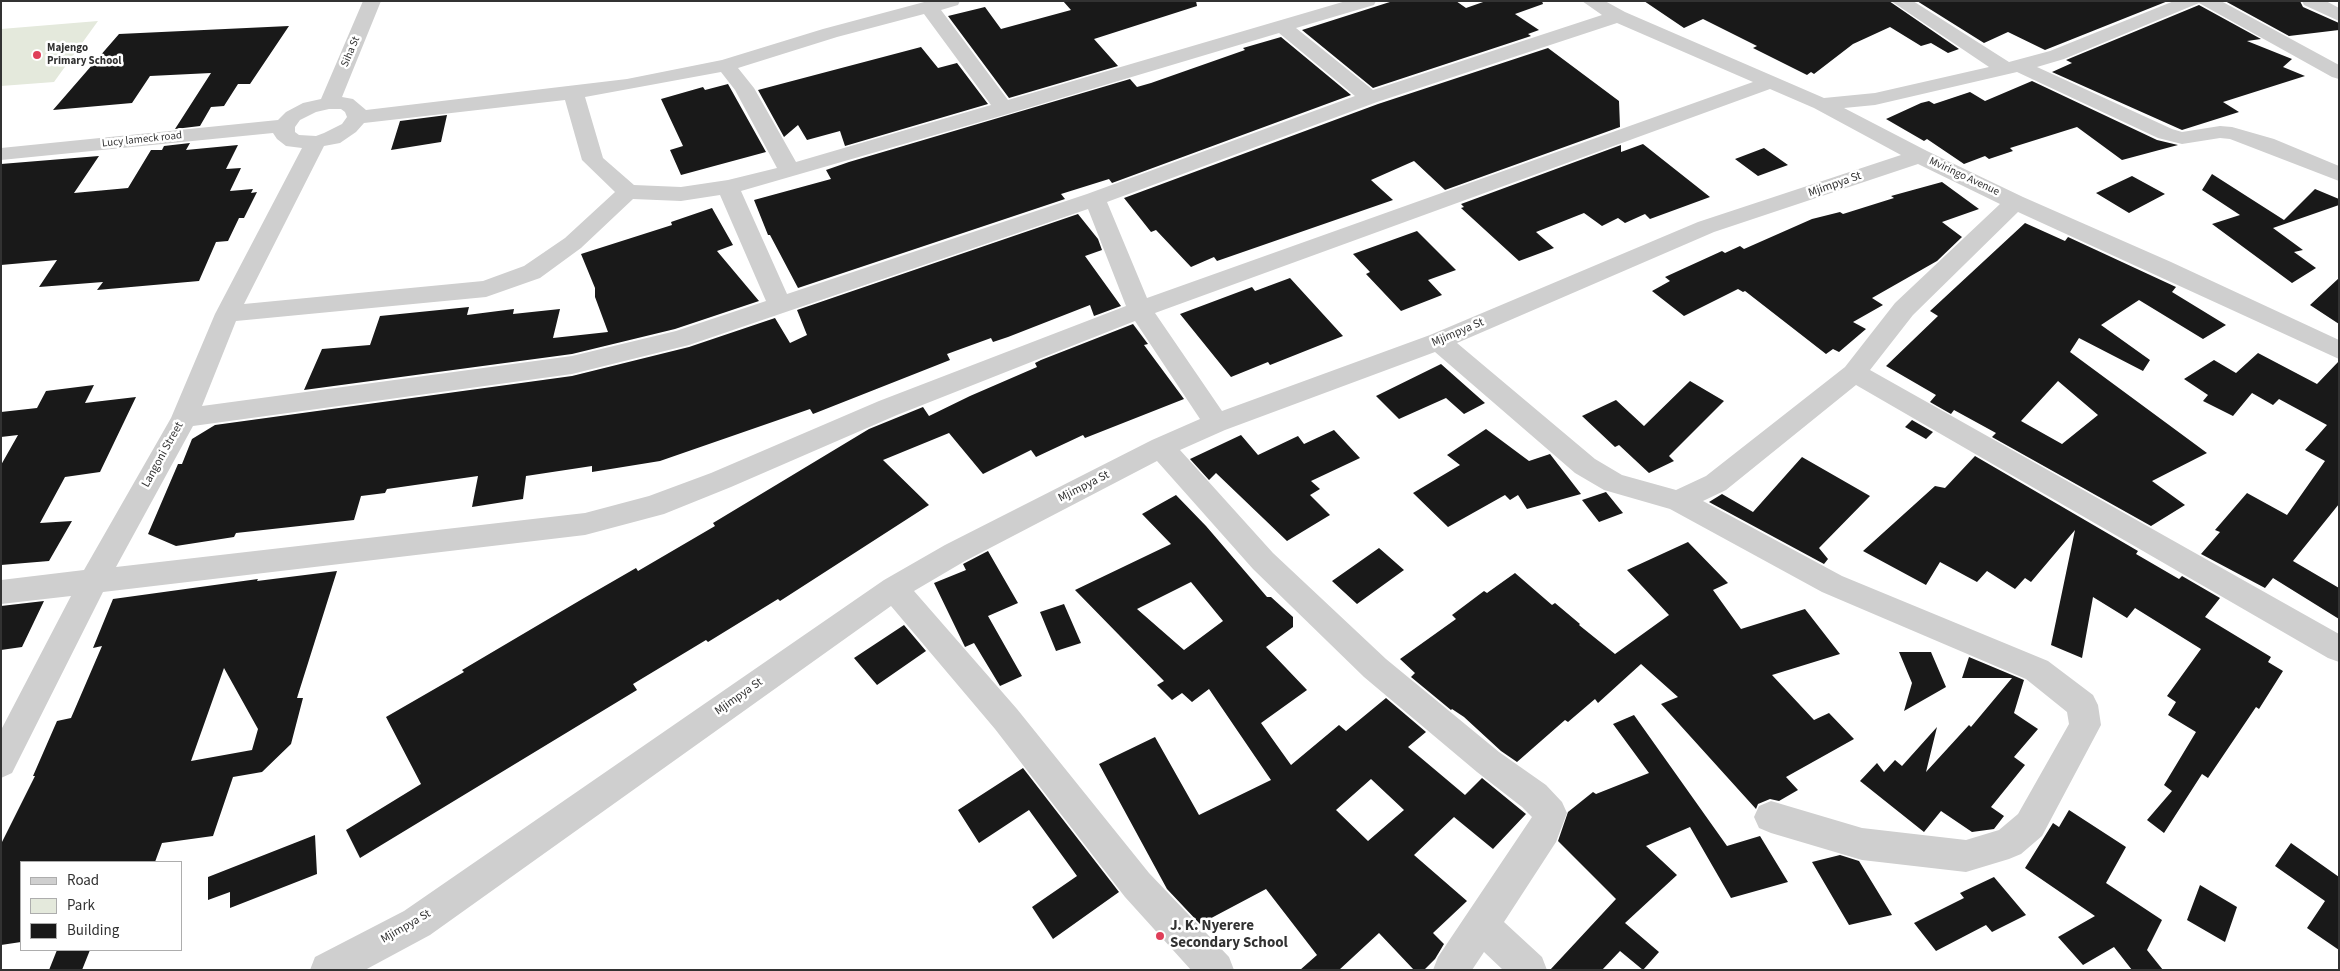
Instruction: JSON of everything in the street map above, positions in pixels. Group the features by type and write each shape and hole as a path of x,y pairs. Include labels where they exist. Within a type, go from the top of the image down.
{"street":[{"name":"Siha St","path":"329,103 372,1"},
{"path":"357,117 355,109 346,104 329,103 310,107 293,116 284,126 284,135 294,141 316,142 332,138 349,128 357,117 573,93 726,65 830,33 951,1"},
{"path":"573,93 593,160 628,192 681,194 728,187 790,171 1367,1"},
{"name":"Mviringo Avenue","path":"1591,1 1618,16 1768,83 1821,104 1919,156 2015,202 2163,267 2339,350"},
{"path":"1900,1 2012,68 2164,134 2182,138 2220,132 2232,133 2266,144 2339,174"},
{"path":"1821,104 1875,99 2012,68 2058,55 2191,1"},
{"path":"2207,1 2339,73"},
{"path":"2311,1 2339,15"},
{"path":"929,7 1004,109"},
{"path":"184,418 572,365 680,339 780,307 1095,199 1370,98 1618,16"},
{"path":"1282,26 1370,98"},
{"path":"726,65 744,88 790,171"},
{"path":"1,592 585,524 654,506 888,408 1140,310 1768,83"},
{"name":"Lucy lameck road","path":"1,154 284,126"},
{"name":"Langoni Street","path":"1,763 93,582 184,418 227,314 316,142"},
{"name":"Mjimpya St","path":"328,970 417,922 894,588 955,553 1161,447 1216,423 1439,341 1706,227 1919,156"},
{"path":"728,187 780,307"},
{"path":"227,314 486,288 532,272 573,243 628,192"},
{"path":"1095,199 1140,310 1216,423"},
{"path":"1678,501 1716,483 1854,373 1904,309 2015,202"},
{"path":"1439,341 1585,466 1614,484 1678,501 1832,584 2036,670 2082,705 2085,725 2030,825 2009,843 1966,856 1862,844 1771,817"},
{"path":"1854,373 2339,650"},
{"path":"1161,447 1263,561 1375,668 1488,762 1534,796 1550,813 1544,831 1451,970"},
{"path":"894,588 1006,719 1137,885 1216,970"},
{"path":"1482,926 1529,970"}],"green space":[{"name":"Majengo Primary School","path":"98,21 54,82 1,86 1,29"}],"building":[{"path":"1063,1 1196,1 1197,6 1094,39 1118,66 1009,98 948,16 985,7 1001,29 1071,10"},
{"path":"1393,1 1456,1 1466,8 1486,1 1542,1 1543,4 1515,14 1539,30 1528,34 1531,36 1373,88 1302,30"},
{"path":"1644,1 1889,1 1959,49 1948,53 1931,43 1921,46 1890,27 1853,44 1814,74 1811,72 1807,75 1753,48 1757,46 1703,19 1684,28"},
{"path":"1917,1 2168,1 2045,50 2008,32 1984,43"},
{"path":"2225,1 2300,1 2303,7 2339,23 2339,30 2289,36"},
{"path":"2199,5 2261,39 2247,41 2292,59 2283,67 2305,76 2223,102 2239,112 2182,130 2052,72 2072,63 2066,60"},
{"path":"289,26 250,84 238,84 224,106 211,107 200,126 175,129 211,73 150,76 132,103 53,110 119,34"},
{"path":"1281,37 1351,95 1112,183 1109,179 1061,194 1065,199 798,288 770,235 768,235 754,200 831,179 826,170 849,162 1130,79 1137,87 1151,83 1245,50 1243,48"},
{"path":"921,47 938,68 957,63 988,104 845,146 840,131 807,140 798,125 784,137 758,90"},
{"path":"1548,48 1619,101 1620,127 1445,190 1414,161 1371,180 1393,200 1217,261 1214,257 1191,267 1156,230 1151,232 1124,198 1378,104"},
{"path":"2032,81 2157,140 2178,145 2122,160 2077,127 2010,148 2013,151 1989,159 1985,156 1964,164 1927,139 1924,141 1886,119 1921,103 1929,101 1934,104 1970,92 1985,101"},
{"path":"728,84 766,152 681,175 670,150 683,146 661,99 703,87 705,90"},
{"path":"447,115 441,142 391,150 400,121"},
{"path":"190,143 186,150 238,145 226,169 241,168 230,191 253,189 251,193 257,192 244,218 239,218 228,241 216,242 199,281 97,290 103,282 39,287 57,260 1,265 1,164 99,156 74,193 128,188 151,150 162,150 164,146"},
{"path":"1643,144 1710,197 1650,219 1645,214 1625,223 1618,218 1602,226 1584,213 1536,232 1554,248 1519,261 1461,208 1464,207 1461,204 1621,145 1621,152"},
{"path":"1764,148 1788,165 1758,176 1735,159"},
{"path":"2212,174 2284,220 2315,189 2339,199 2339,205 2273,228 2303,250 2294,252 2316,268 2292,283 2212,224 2240,215 2202,190"},
{"path":"2132,176 2165,194 2129,213 2096,193"},
{"path":"1942,182 1979,209 1942,222 1962,237 1937,261 1872,298 1883,305 1853,322 1866,329 1839,352 1833,349 1826,354 1745,291 1743,292 1738,289 1684,316 1652,291 1670,281 1665,277 1722,251 1725,253 1740,246 1744,249 1812,219 1840,212 1843,214 1894,198 1891,196"},
{"path":"712,208 733,245 717,251 759,301 675,329 572,354 304,390 322,349 370,345 380,316 469,307 467,315 514,309 513,314 560,309 553,338 608,332 595,297 595,288 581,254 672,225 671,222"},
{"path":"1078,214 1098,239 1102,250 1085,256 1121,306 1094,316 1090,305 993,342 991,338 947,354 950,360 813,414 810,409 660,461 592,472 592,466 526,476 523,499 472,507 478,476 387,489 385,493 361,496 354,520 236,533 234,537 176,546 148,534 178,464 182,464 192,439 215,425 572,376 689,347 775,318 790,343 807,335 797,310"},
{"path":"2025,223 2065,241 2068,237 2176,287 2172,292 2226,325 2203,339 2139,300 2101,325 2150,360 2143,371 2079,338 2070,352 2207,453 2152,481 2185,505 2151,526 1992,437 1996,433 1954,410 1951,414 1930,402 1936,395 1886,366 1938,316 1930,311","holes":["2058,381 2098,415 2062,444 2021,421"]},
{"path":"1417,231 1456,270 1428,280 1442,295 1401,311 1366,274 1370,272 1353,254"},
{"path":"1290,278 1343,336 1270,365 1268,362 1231,377 1180,314 1252,287 1255,291"},
{"path":"2339,278 2339,324 2310,305"},
{"path":"1133,324 1148,344 1144,345 1184,399 1085,438 1083,435 1036,457 1031,450 983,474 949,433 883,460 929,505 780,601 778,599 708,642 706,640 633,684 637,690 360,858 346,830 421,784 386,717 464,672 462,670 584,598 636,568 638,571 715,526 713,523 869,429 923,407 929,416 1037,367 1035,363 1041,360"},
{"path":"2258,353 2317,384 2339,361 2339,504 2293,561 2339,588 2339,619 2273,578 2265,588 2201,554 2220,532 2215,530 2247,493 2287,515 2325,461 2305,450 2327,425 2279,399 2273,405 2252,393 2233,416 2203,401 2208,395 2184,379 2214,360 2236,373"},
{"path":"1441,364 1485,403 1464,414 1446,398 1399,419 1376,396"},
{"path":"1690,381 1724,401 1669,456 1674,461 1649,473 1619,445 1615,447 1582,416 1616,400 1644,426"},
{"path":"94,385 85,403 136,397 100,472 65,477 40,523 72,521 49,561 1,565 1,465 18,435 1,437 1,412 37,408 46,391"},
{"path":"1912,420 1933,432 1926,439 1905,427"},
{"path":"1486,429 1529,461 1550,454 1581,494 1527,509 1518,495 1510,500 1505,495 1448,527 1413,493 1460,465 1447,455"},
{"path":"1334,430 1360,458 1311,481 1320,489 1310,495 1330,515 1287,541 1216,473 1209,480 1190,459 1241,435 1258,455 1298,436 1304,444"},
{"path":"1975,456 2138,551 2136,554 2179,579 2182,576 2220,598 2205,617 2271,657 2268,662 2283,671 2259,709 2256,707 2208,778 2202,774 2164,833 2147,820 2172,791 2164,785 2196,732 2168,715 2176,702 2167,696 2201,649 2135,608 2127,618 2093,597 2082,658 2051,645 2075,530 2031,582 2025,578 2015,589 1987,571 1977,582 1940,562 1926,585 1863,551 1935,486 1945,488"},
{"path":"1802,457 1870,496 1819,548 1828,559 1824,564 1709,502 1722,494 1753,512"},
{"path":"1606,492 1623,513 1599,522 1582,500"},
{"path":"1176,495 1206,526 1267,597 1271,597 1293,617 1293,627 1266,647 1307,690 1261,723 1291,765 1339,725 1346,731 1386,698 1426,732 1408,747 1465,795 1482,778 1526,814 1493,849 1454,817 1414,855 1467,901 1433,933 1444,944 1435,959 1424,970 1414,970 1379,933 1339,970 1300,970 1317,955 1266,889 1200,924 1167,889 1099,764 1155,737 1199,815 1271,780 1209,689 1192,702 1182,693 1172,700 1157,685 1164,681 1075,590 1171,544 1142,514","holes":["1191,582 1223,621 1184,650 1137,609","1371,779 1404,810 1368,841 1336,810"]},
{"path":"1688,542 1728,583 1713,590 1741,629 1805,609 1840,654 1772,675 1814,720 1829,713 1854,739 1786,777 1798,790 1779,801 1770,799 1758,804 1756,809 1661,704 1678,697 1641,664 1598,703 1595,699 1568,722 1565,720 1517,762 1501,751 1464,717 1451,710 1411,677 1415,673 1400,659 1456,619 1452,615 1484,591 1487,593 1515,573 1552,605 1555,603 1615,654 1669,615 1627,570"},
{"path":"1379,548 1404,570 1357,604 1332,581"},
{"path":"988,551 1018,603 988,616 1022,676 1000,686 974,643 965,647 934,583 966,570 963,564"},
{"path":"337,571 297,698 303,698 291,744 262,772 233,777 213,836 162,843 155,861 20,861 20,942 1,945 1,844 35,776 33,776 57,721 71,718 102,646 93,648 113,599 258,579 257,581","holes":["224,668 258,729 252,750 191,761"]},
{"path":"44,601 22,647 1,650 1,606"},
{"path":"1064,604 1081,643 1056,651 1040,612"},
{"path":"904,625 926,651 877,685 854,658"},
{"path":"1899,652 1931,652 1946,687 1904,711 1912,683"},
{"path":"1969,657 2024,680 2014,713 2038,729 2014,757 2025,765 1991,807 2004,816 1994,829 1972,832 1941,811 1924,832 1860,781 1877,763 1884,772 1895,760 1902,766 1937,727 1926,772 1969,725 1971,727 2012,678 1962,678"},
{"path":"1634,715 1727,846 1760,836 1788,882 1731,898 1690,827 1646,846 1677,875 1625,923 1659,952 1643,970 1620,951 1602,970 1550,970 1616,899 1558,841 1568,812 1593,792 1596,794 1649,773 1613,724"},
{"path":"1023,768 1119,892 1053,939 1032,907 1077,876 1029,810 979,843 958,810"},
{"path":"2069,810 2126,847 2106,883 2162,920 2147,950 2163,970 2132,970 2114,947 2083,965 2058,937 2095,916 2025,868 2053,823 2059,827"},
{"path":"315,835 317,874 230,908 230,892 208,900 208,877"},
{"path":"2291,843 2339,877 2339,950 2307,928 2325,901 2275,866"},
{"path":"1840,855 1859,861 1892,915 1849,925 1812,862"},
{"path":"1994,877 2026,915 1992,932 1986,925 1936,951 1914,923 1964,898 1960,893"},
{"path":"2200,885 2237,907 2225,942 2187,920"},
{"path":"57,951 90,951 82,970 49,970"}],"place":[{"name":"Majengo Primary School","path":"37,55"},
{"name":"J. K. Nyerere Secondary School","path":"1160,936"}]}
